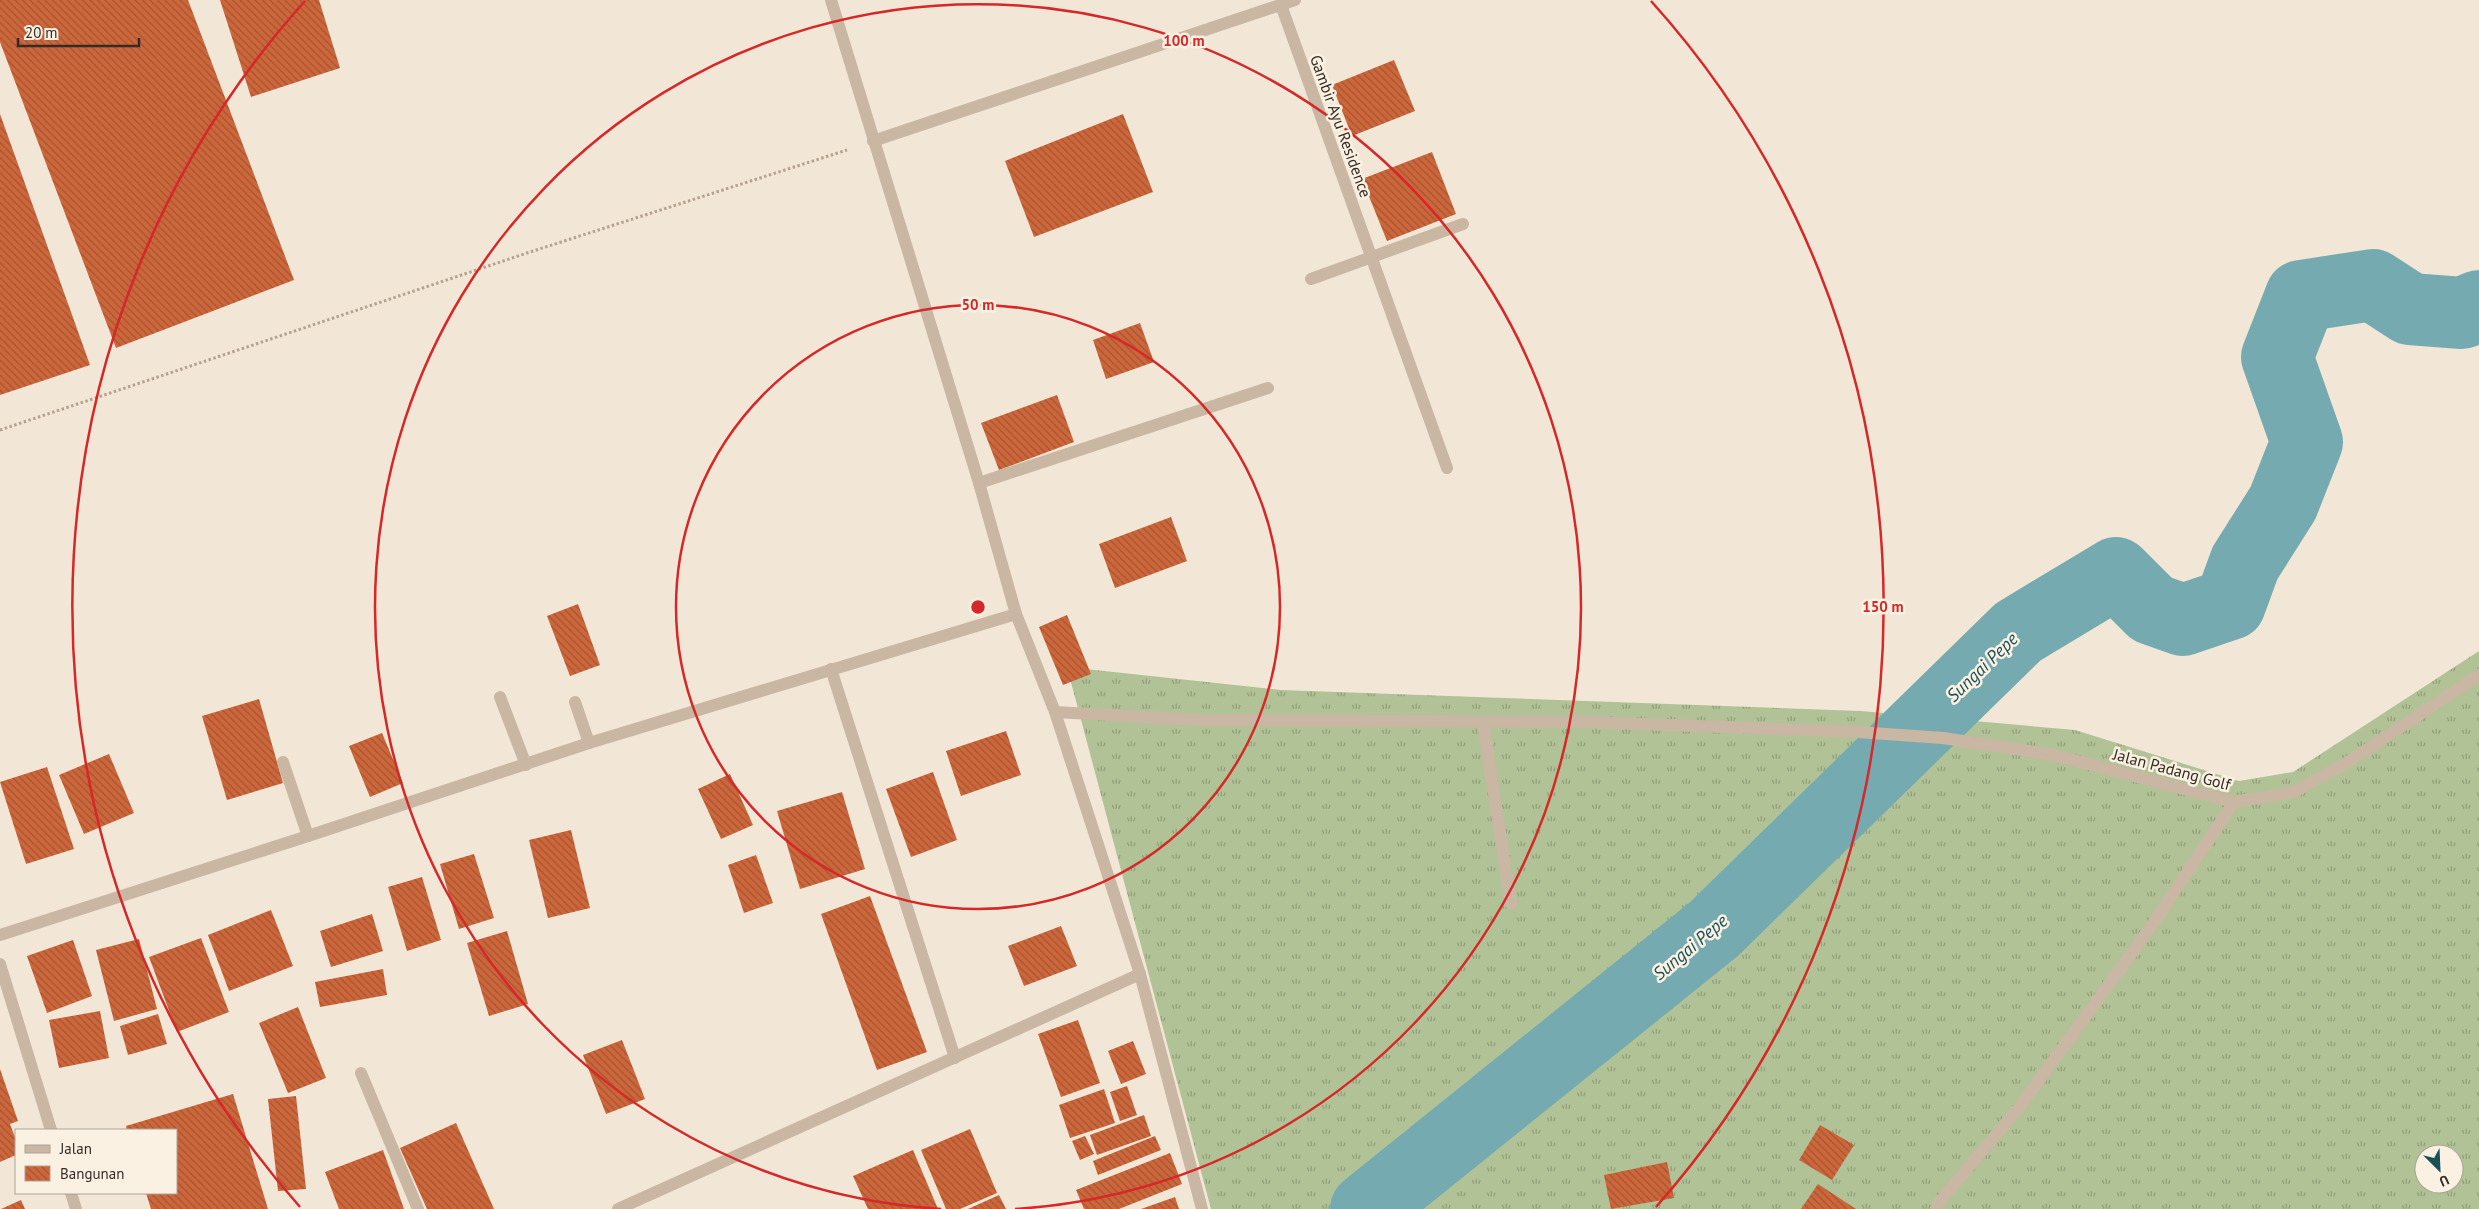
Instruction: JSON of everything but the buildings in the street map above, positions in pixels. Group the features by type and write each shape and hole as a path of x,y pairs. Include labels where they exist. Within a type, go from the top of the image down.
{"street":[{"path":"831,0 979,483 1016,614 1055,712 1140,974 1202,1209"},
{"path":"873,141 1295,0"},
{"name":"Gambir Ayu Residence","path":"1281,5 1447,468"},
{"path":"1311,279 1463,224"},
{"path":"979,483 1268,388"},
{"path":"0,935 589,743 1016,614"},
{"path":"831,670 955,1058"},
{"name":"Jalan Padang Golf","path":"1055,712 1200,720 1588,722 1858,732 1943,738 2054,755 2234,802 2294,792 2348,762 2479,675"},
{"path":"500,697 526,764"},
{"path":"575,702 589,743"},
{"path":"1483,722 1511,904"},
{"path":"282,762 308,836"},
{"path":"1937,1205 2022,1105 2154,921 2234,802"},
{"path":"0,964 50,1129"},
{"path":"618,1209 1140,974"},
{"path":"361,1073 418,1209"},
{"path":"71,1194 76,1209"}],"path":[{"path":"0,430 527,252 873,141"}],"green space":[{"path":"2479,651 2479,1209 1211,1209 1067,667 1281,690 1861,711 2075,730 2239,781 2293,772"}],"waterway":[{"name":"Sungai Pepe","path":"1366,1209 1714,929 2018,632 2116,573 2152,609 2183,620 2230,604 2245,563 2283,503 2307,442 2277,357 2301,296 2373,285 2410,309 2462,313 2479,306"}]}
